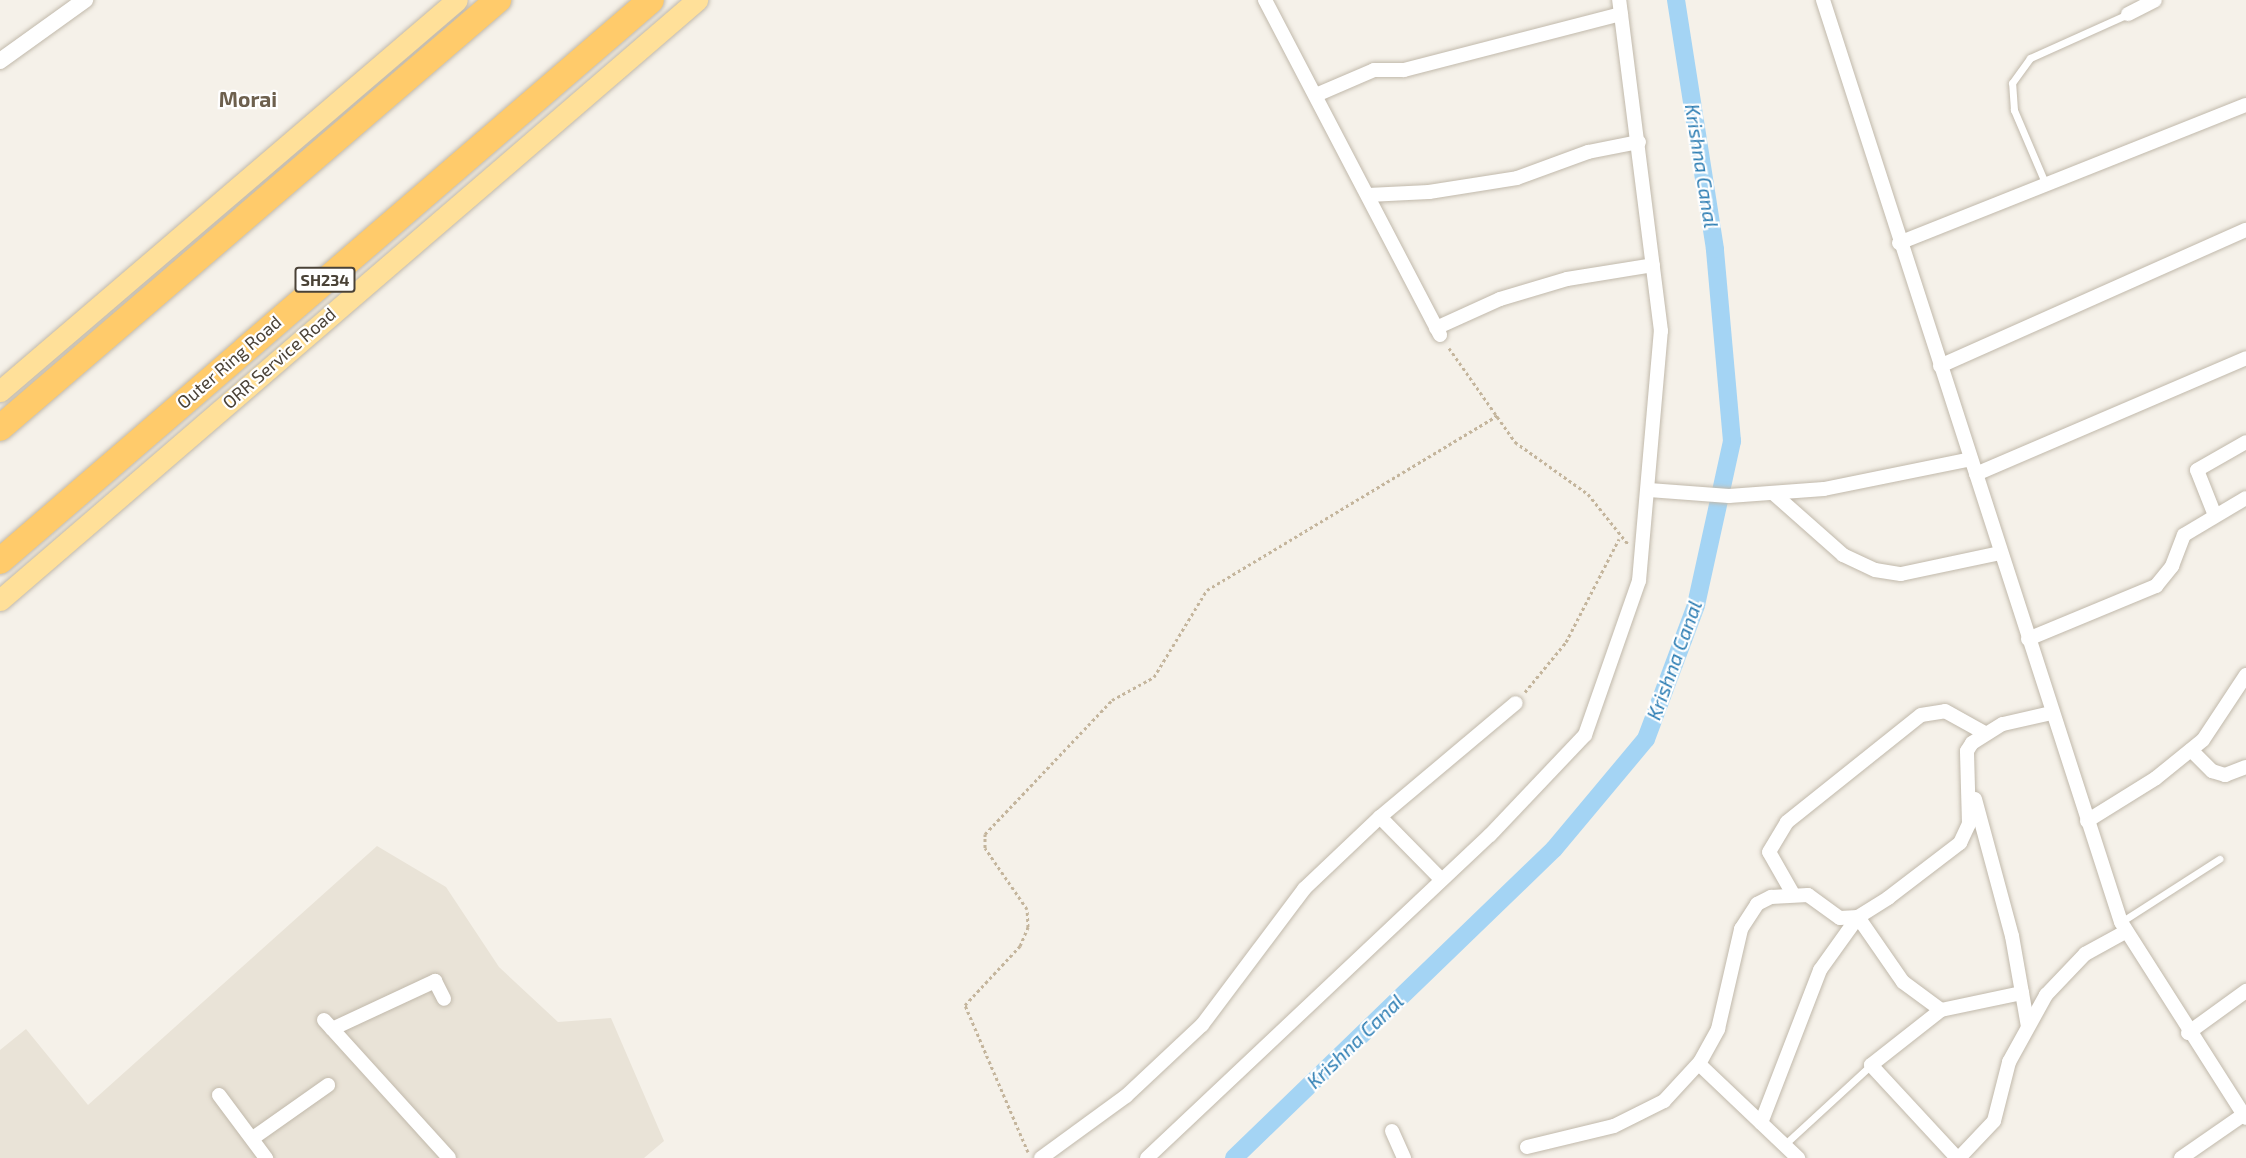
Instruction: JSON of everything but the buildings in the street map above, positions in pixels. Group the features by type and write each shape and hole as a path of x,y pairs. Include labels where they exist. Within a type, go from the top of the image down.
{"highway":[{"path":"0,428 498,0"},
{"name":"Outer Ring Road","path":"0,561 651,0"}],"main road":[{"path":"0,391 457,0"},
{"name":"ORR Service Road","path":"4,599 697,0"}],"street":[{"path":"0,61 85,0"},
{"path":"1265,0 1438,332 1500,299 1567,279 1653,265"},
{"path":"1147,1158 1441,879 1585,735 1639,581 1649,490 1661,331 1639,142 1619,0"},
{"path":"1823,0 2051,713 2123,927 2188,1033 2245,1115 2181,1158"},
{"path":"2128,14 2155,0"},
{"path":"1316,94 1368,71 1404,70 1621,14"},
{"path":"1899,243 2246,105"},
{"path":"1368,195 1517,178 1588,152 1639,142"},
{"path":"1940,366 2246,230"},
{"path":"1976,474 2246,358"},
{"path":"2214,513 2197,470 2246,442"},
{"path":"1649,490 1702,491 1729,496 1824,489 1971,459"},
{"path":"1773,493 1843,555 1875,570 1900,573 2001,553"},
{"path":"2028,639 2156,586 2172,566 2184,535 2214,513 2246,498"},
{"path":"2087,821 2191,750 2214,726 2244,684"},
{"path":"1041,1158 1126,1096 1202,1025 1304,889 1380,817 1516,703"},
{"path":"1793,894 1769,852 1787,822 1921,715 1945,711 1983,732"},
{"path":"2028,1027 2022,993 1972,788 1967,751 1983,732 2051,713"},
{"path":"2191,750 2212,771 2225,775 2246,767"},
{"path":"1761,1123 1820,970 1858,917 1960,843 1969,824 1972,788"},
{"path":"1380,817 1441,879"},
{"path":"1527,1147 1614,1126 1664,1101 1699,1064 1718,1029 1746,920 1757,904 1793,894 1808,895 1840,918 1858,917"},
{"path":"1858,917 1903,982 1941,1010"},
{"path":"2022,993 1941,1010 1871,1065 1958,1158 1994,1121 2009,1062 2046,995 2085,954 2123,927"},
{"path":"444,999 435,981 328,1025 445,1156"},
{"path":"2188,1033 2246,991"},
{"path":"1699,1064 1798,1158"},
{"path":"253,1138 328,1085"},
{"path":"219,1095 266,1158"},
{"path":"1392,1131 1404,1158"}],"lane":[{"path":"2046,185 2014,110 2013,83 2030,58 2128,14"},
{"path":"2123,927 2219,859"},
{"path":"1784,1145 1871,1065"}],"path":[{"path":"1438,332 1515,442 1588,494 1619,539 1642,552"},
{"path":"1029,1158 1023,1132 966,1013 970,997 1020,946 1028,927 1027,909 986,848 985,834 1112,700 1154,677 1207,590 1498,415"},
{"path":"1516,703 1566,642 1619,539"}],"shaded area":[{"path":"377,846 446,887 499,967 558,1022 611,1018 664,1141 644,1158 0,1158 0,1050 26,1029 88,1105"}],"waterway":[{"name":"Krishna Canal","path":"1234,1158 1554,849 1646,739 1696,605 1732,441 1715,249 1676,0"}],"district":[{"name":"Morai","path":"248,99"}]}
